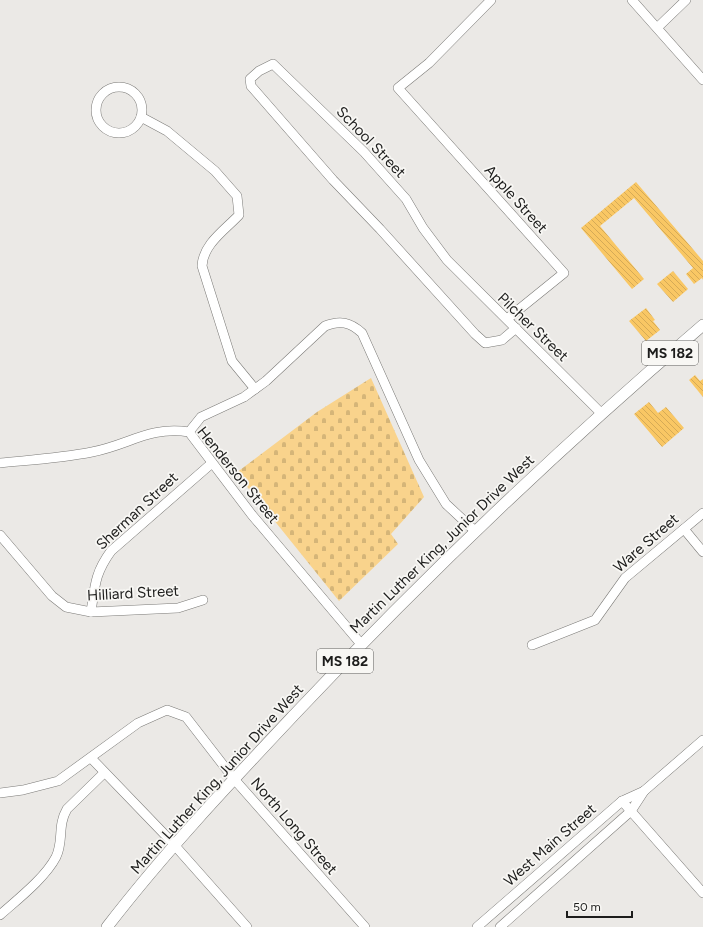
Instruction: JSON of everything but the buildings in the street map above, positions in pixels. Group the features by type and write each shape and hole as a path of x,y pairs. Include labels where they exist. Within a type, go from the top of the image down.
{"main road":[{"name":"Martin Luther King, Junior Drive West","path":"107,927 175,845 234,779 361,644 475,531 601,413 703,325"}],"street":[{"name":"Apple Street","path":"491,0 430,63 398,88 564,273 507,319"},
{"path":"632,0 658,27 703,80"},
{"path":"658,27 686,0"},
{"name":"School Street","path":"447,260 423,228 406,199 364,152 273,64 259,71 250,79 251,86 333,180 380,229 475,334 485,343 502,340 516,328"},
{"path":"111,88 125,88 133,92 139,98 142,108 141,117 136,126 127,132 118,133 108,131 102,126 96,116 97,103 102,95 111,88"},
{"path":"141,117 167,131 215,171 237,196 239,215 207,246 202,255 202,266 232,361 255,389"},
{"name":"Pilcher Street","path":"447,260 601,413"},
{"path":"190,432 201,417 244,397 266,381 325,326 335,322 354,325 362,333 420,460 446,504 475,531"},
{"name":"Henderson Street","path":"0,463 92,452 157,431 175,430 190,432 212,463 312,587 361,644"},
{"name":"Sherman Street","path":"92,612 95,580 100,565 111,551 212,463"},
{"name":"Ware Street","path":"532,645 595,620 625,578 703,513"},
{"path":"684,529 703,552"},
{"name":"Hilliard Street","path":"0,535 52,596 66,607 92,612 178,608 203,600"},
{"name":"North Long Street","path":"0,793 23,790 58,781 138,724 166,710 186,717 234,779 365,927"},
{"name":"West Main Street","path":"500,927 631,811 644,791 703,740"},
{"path":"91,758 175,845 247,927"},
{"path":"0,915 45,872 56,857 61,844 60,824 63,815 67,809 104,773"},
{"name":"West Main Street","path":"477,927 622,801 644,791"},
{"path":"622,801 703,893"}],"green space":[{"path":"371,378 424,497 391,534 398,544 339,601 236,473 317,412"}]}
